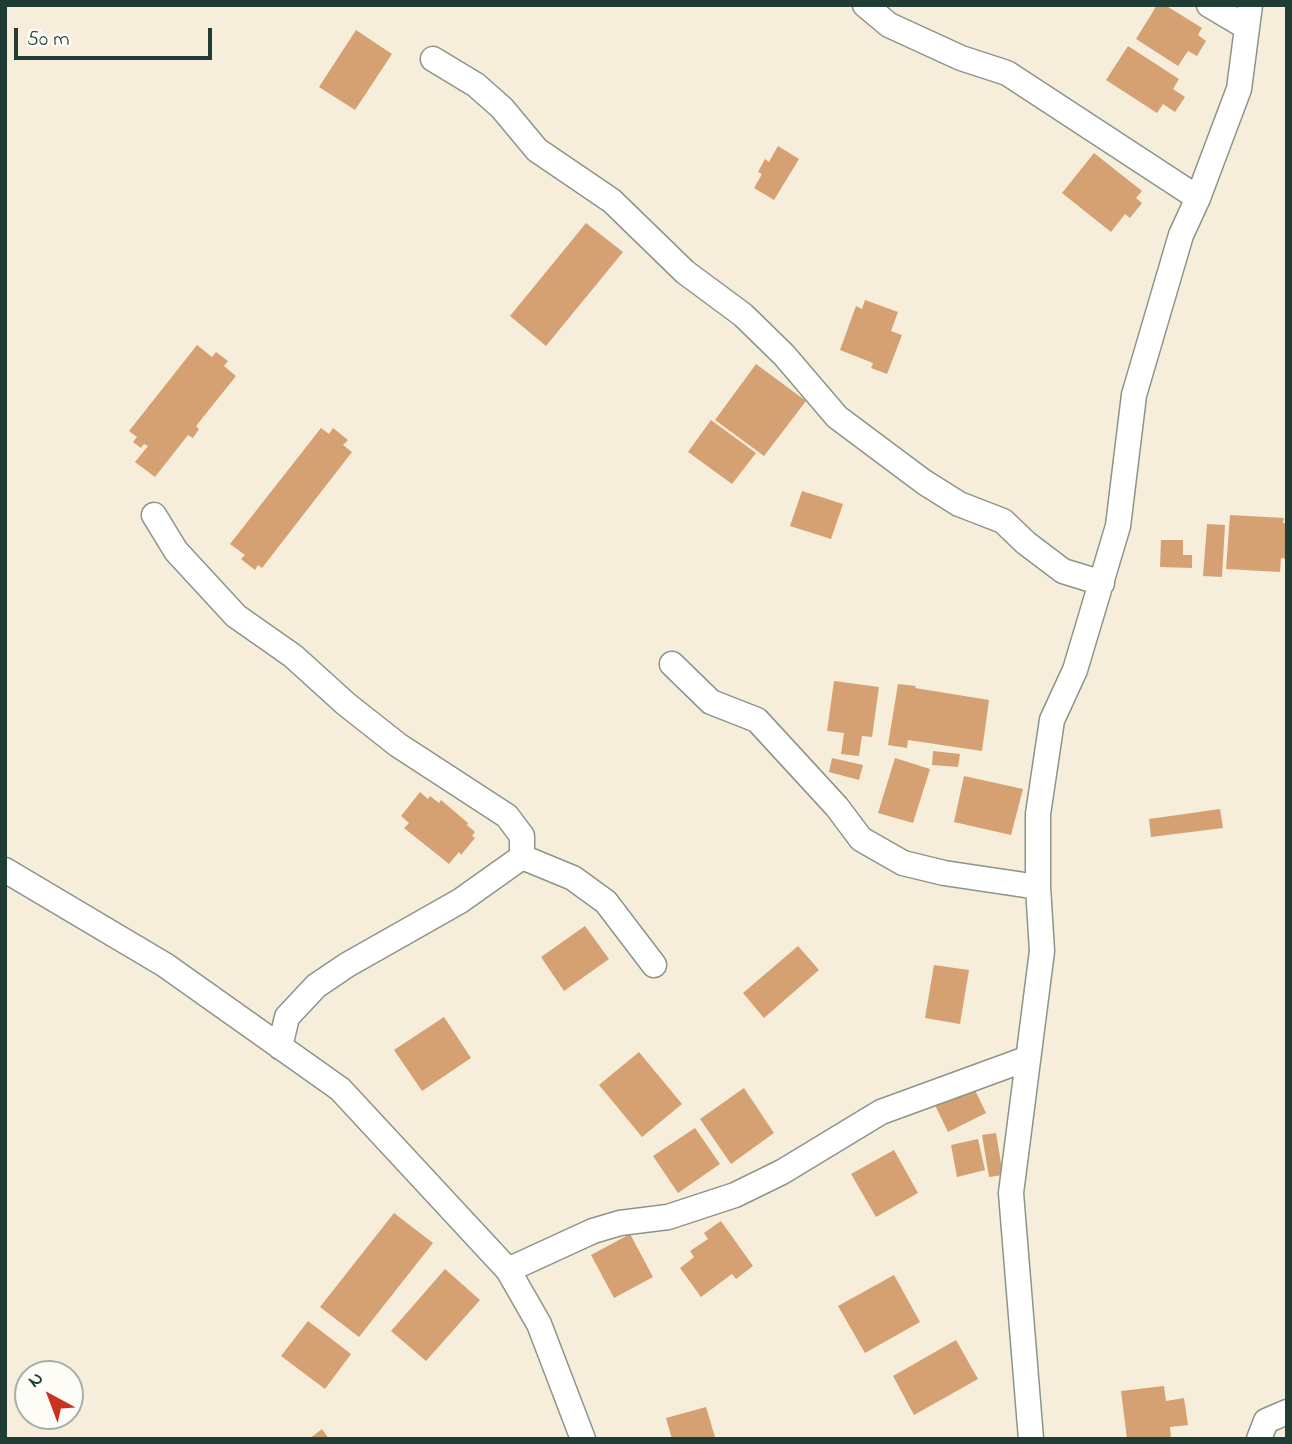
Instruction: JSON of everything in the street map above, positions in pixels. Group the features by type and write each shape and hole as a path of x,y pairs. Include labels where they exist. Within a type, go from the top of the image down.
{"street":[{"path":"865,5 889,25 961,58 1007,74 1198,198"},
{"path":"1031,1439 1011,1193 1026,1059 1042,951 1038,887 1038,814 1052,720 1075,670 1118,526 1133,395 1181,235 1198,198 1239,89 1248,16 1209,5"},
{"path":"433,59 476,85 502,108 537,150 612,201 685,272 743,315 784,355 837,417 924,482 959,503 1003,522 1063,571 1102,583"},
{"path":"154,514 176,551 236,616 293,656 346,704 398,745 507,817 522,836 522,858"},
{"path":"672,664 711,702 757,720 837,807 861,839 903,863 944,873 1038,887"},
{"path":"522,858 573,878 606,902 654,965"},
{"path":"280,1047 287,1017 316,986 347,965 460,901 522,858"},
{"path":"5,870 165,965 340,1089 508,1270 539,1324 583,1439"},
{"path":"508,1270 593,1231 620,1223 668,1217 735,1195 782,1172 881,1112 1026,1059"},
{"path":"1256,1438 1266,1421 1287,1412"}],"building":[{"path":"1157,5 1165,5 1202,28 1198,35 1206,41 1197,56 1188,51 1178,66 1136,39"},
{"path":"356,30 392,54 355,110 319,87"},
{"path":"1128,46 1179,79 1173,89 1185,97 1175,112 1163,104 1157,113 1106,80"},
{"path":"778,146 799,159 774,200 754,188 762,174 758,172 765,159 769,162"},
{"path":"1094,153 1142,191 1136,198 1142,203 1130,218 1125,214 1111,232 1062,193"},
{"path":"586,223 623,252 546,346 510,316"},
{"path":"865,300 898,312 891,331 902,335 887,374 871,368 873,363 840,350 856,306 862,309"},
{"path":"197,345 212,357 216,352 228,361 224,366 236,376 196,426 199,429 193,438 188,435 155,477 135,462 148,446 144,444 141,448 133,442 137,437 129,431"},
{"path":"756,364 806,401 764,456 715,420"},
{"path":"711,420 756,453 732,484 688,452"},
{"path":"321,428 329,434 333,428 348,440 343,445 352,452 262,568 258,565 255,570 241,559 245,555 230,544"},
{"path":"802,491 843,504 831,539 790,526"},
{"path":"1230,515 1284,518 1283,523 1287,523 1287,554 1286,559 1281,558 1280,572 1226,569"},
{"path":"1207,524 1225,525 1222,577 1203,576"},
{"path":"1161,540 1183,540 1183,555 1192,555 1192,568 1160,567"},
{"path":"834,681 879,687 872,737 862,736 859,756 841,754 844,733 827,731"},
{"path":"898,684 989,700 982,751 908,740 907,748 888,745"},
{"path":"933,751 960,754 958,767 932,765"},
{"path":"832,758 863,765 859,780 829,772"},
{"path":"895,758 930,769 913,823 878,813"},
{"path":"964,776 1023,789 1011,835 954,822"},
{"path":"420,792 428,799 430,796 439,803 441,800 475,832 472,836 475,838 461,855 459,852 449,864 404,828 409,823 401,816"},
{"path":"1220,809 1223,828 1151,837 1149,819"},
{"path":"585,926 609,959 564,991 541,957"},
{"path":"798,946 819,970 764,1018 743,993"},
{"path":"934,965 969,970 960,1024 925,1018"},
{"path":"444,1017 471,1058 422,1091 394,1050"},
{"path":"639,1052 682,1104 642,1137 599,1085"},
{"path":"973,1086 986,1113 948,1132 935,1105"},
{"path":"744,1088 774,1133 731,1164 700,1119"},
{"path":"695,1128 720,1164 678,1193 653,1156"},
{"path":"996,1133 1003,1175 989,1177 982,1135"},
{"path":"978,1139 985,1170 957,1177 951,1145"},
{"path":"894,1150 918,1193 876,1217 851,1174"},
{"path":"394,1213 433,1243 359,1337 320,1307"},
{"path":"721,1221 753,1266 736,1279 732,1274 701,1297 680,1268 694,1257 690,1251 708,1239 704,1233"},
{"path":"630,1234 653,1277 614,1298 591,1255"},
{"path":"445,1269 480,1300 426,1361 391,1331"},
{"path":"894,1275 920,1322 865,1353 838,1306"},
{"path":"308,1321 351,1354 325,1389 281,1356"},
{"path":"956,1340 978,1379 914,1415 893,1376"},
{"path":"1164,1386 1166,1401 1184,1398 1188,1425 1170,1427 1171,1439 1127,1439 1121,1391"},
{"path":"706,1407 715,1437 672,1439 666,1418"},
{"path":"322,1429 329,1439 309,1439"}]}
